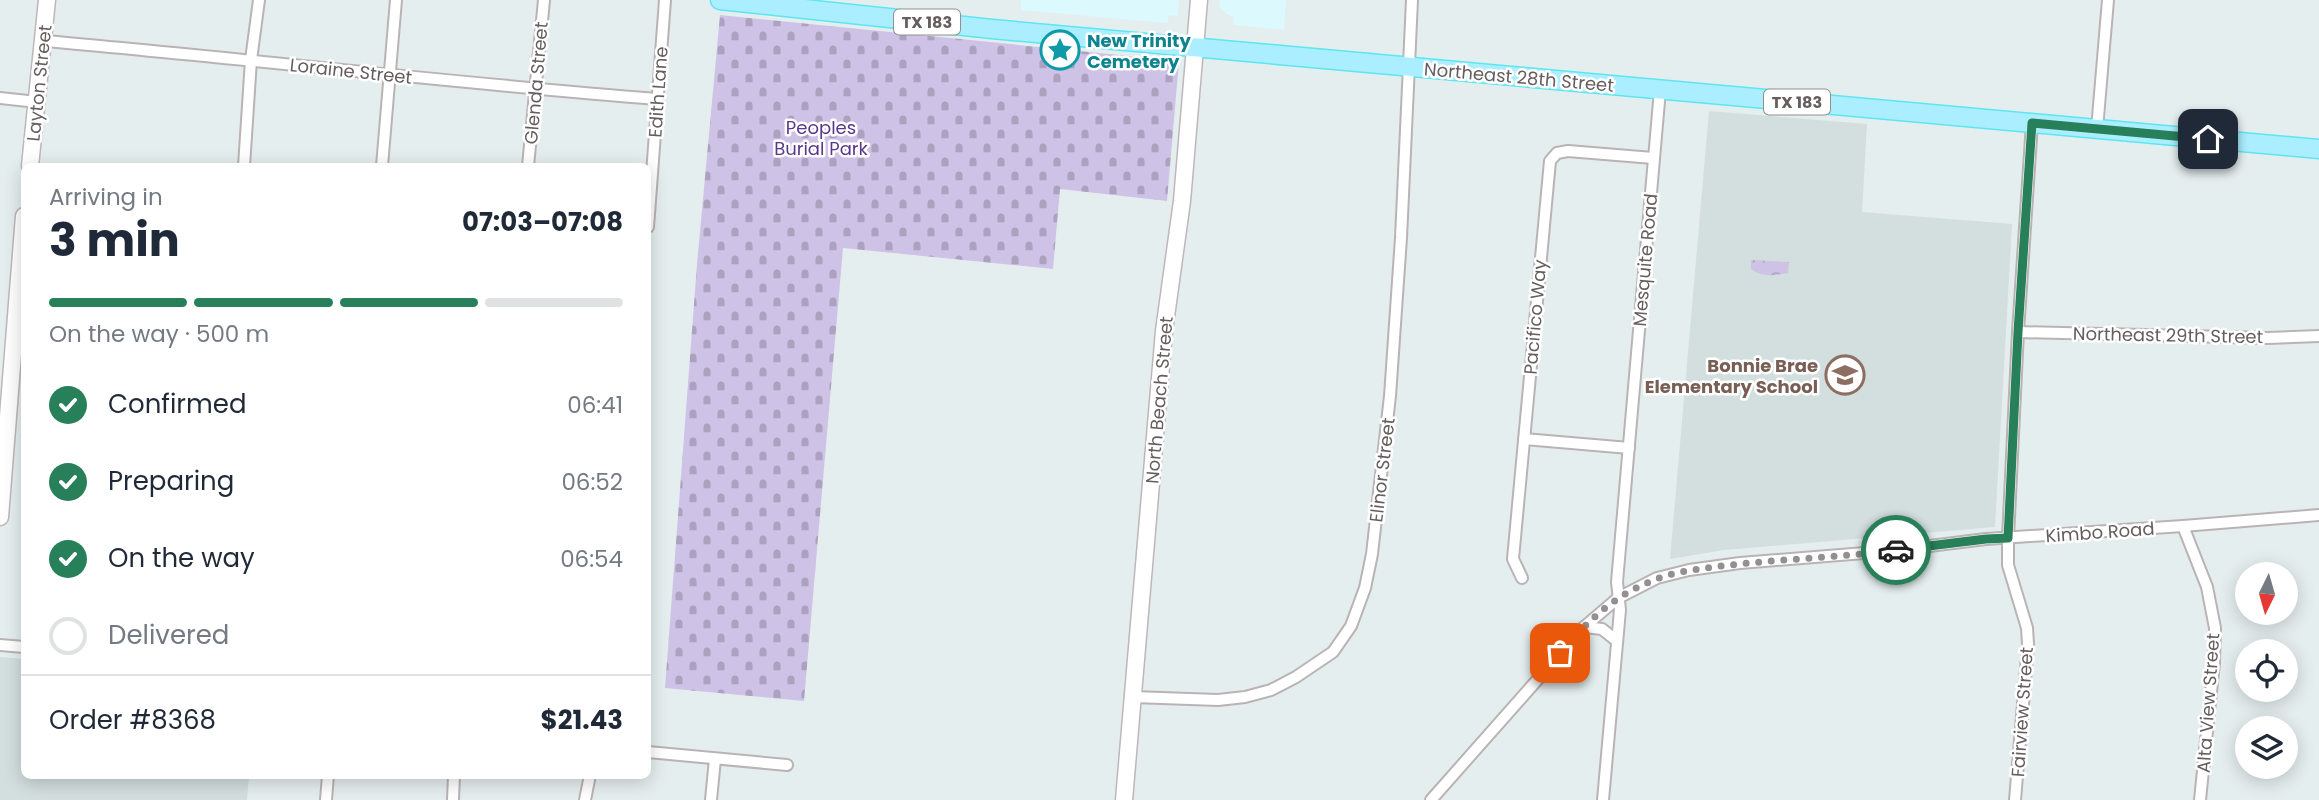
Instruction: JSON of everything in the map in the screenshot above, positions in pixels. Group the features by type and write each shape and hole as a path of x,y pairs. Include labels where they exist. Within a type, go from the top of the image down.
{"main road":[{"name":"Layton Street","path":"30,163 45,41 47,0"},
{"name":"Northeast 28th Street","path":"720,0 992,29 2319,149"},
{"name":"North Beach Street","path":"1124,800 1164,331 1182,201 1199,0"},
{"path":"0,517 4,418 21,283"}],"street":[{"path":"244,163 258,0"},
{"path":"382,163 397,0"},
{"name":"Glenda Street","path":"528,163 544,0"},
{"name":"Edith Lane","path":"651,184 664,0"},
{"name":"Elinor Street","path":"1133,697 1218,700 1271,690 1333,652 1351,626 1365,588 1371,554 1390,396 1412,0"},
{"path":"2097,129 2108,0"},
{"name":"Loraine Street","path":"45,41 391,76 657,99"},
{"name":"Mesquite Road","path":"1603,800 1617,640 1617,582 1660,90"},
{"path":"0,98 37,102"},
{"name":"Fairview Street","path":"2015,800 2028,643 2027,628 2008,565 2008,538 2032,123"},
{"name":"Pacifico Way","path":"1522,578 1513,559 1550,161 1557,153 1568,151 1653,158"},
{"name":"Northeast 29th Street","path":"2018,332 2268,338 2319,336"},
{"path":"1524,439 1629,448"},
{"name":"Kimbo Road","path":"1431,800 1584,627 1618,598 1657,578 1689,570 1740,563 2008,538 2319,514"},
{"name":"Alta View Street","path":"2183,526 2207,587 2215,628 2200,800"},
{"path":"1584,627 1602,629 1617,640"},
{"path":"0,645 21,647"},
{"path":"651,752 787,765"},
{"path":"711,800 715,759"},
{"path":"326,800 328,779"},
{"path":"453,800 454,779"},
{"path":"585,800 589,779"}],"shaded area":[{"path":"1021,0 1179,0 1178,16 1169,15 1167,23 1021,10"},
{"path":"1220,0 1286,0 1284,30 1233,25 1234,17 1226,14 1219,6"},
{"name":"Bonnie Brae Elementary School","path":"1709,111 1867,124 1862,212 2012,224 1995,527 1724,550 1670,559"},
{"path":"0,657 21,659 21,779 249,779 247,800 0,800"}],"green space":[{"name":"Peoples Burial Park","path":"720,15 1179,61 1167,201 1060,189 1053,269 843,248 804,701 665,688 697,264"},
{"path":"1751,260 1789,262 1788,273 1760,274 1751,269"}],"way so far":[{"path":"1560,653 1598,613 1657,578 1689,570 1740,563 1896,550"}],"place":[{"name":"New Trinity Cemetery","path":"1060,50"},
{"name":"Bonnie Brae Elementary School","path":"1845,375"}],"route":[{"path":"1896,550 2008,538 2032,123 2208,139"}]}
